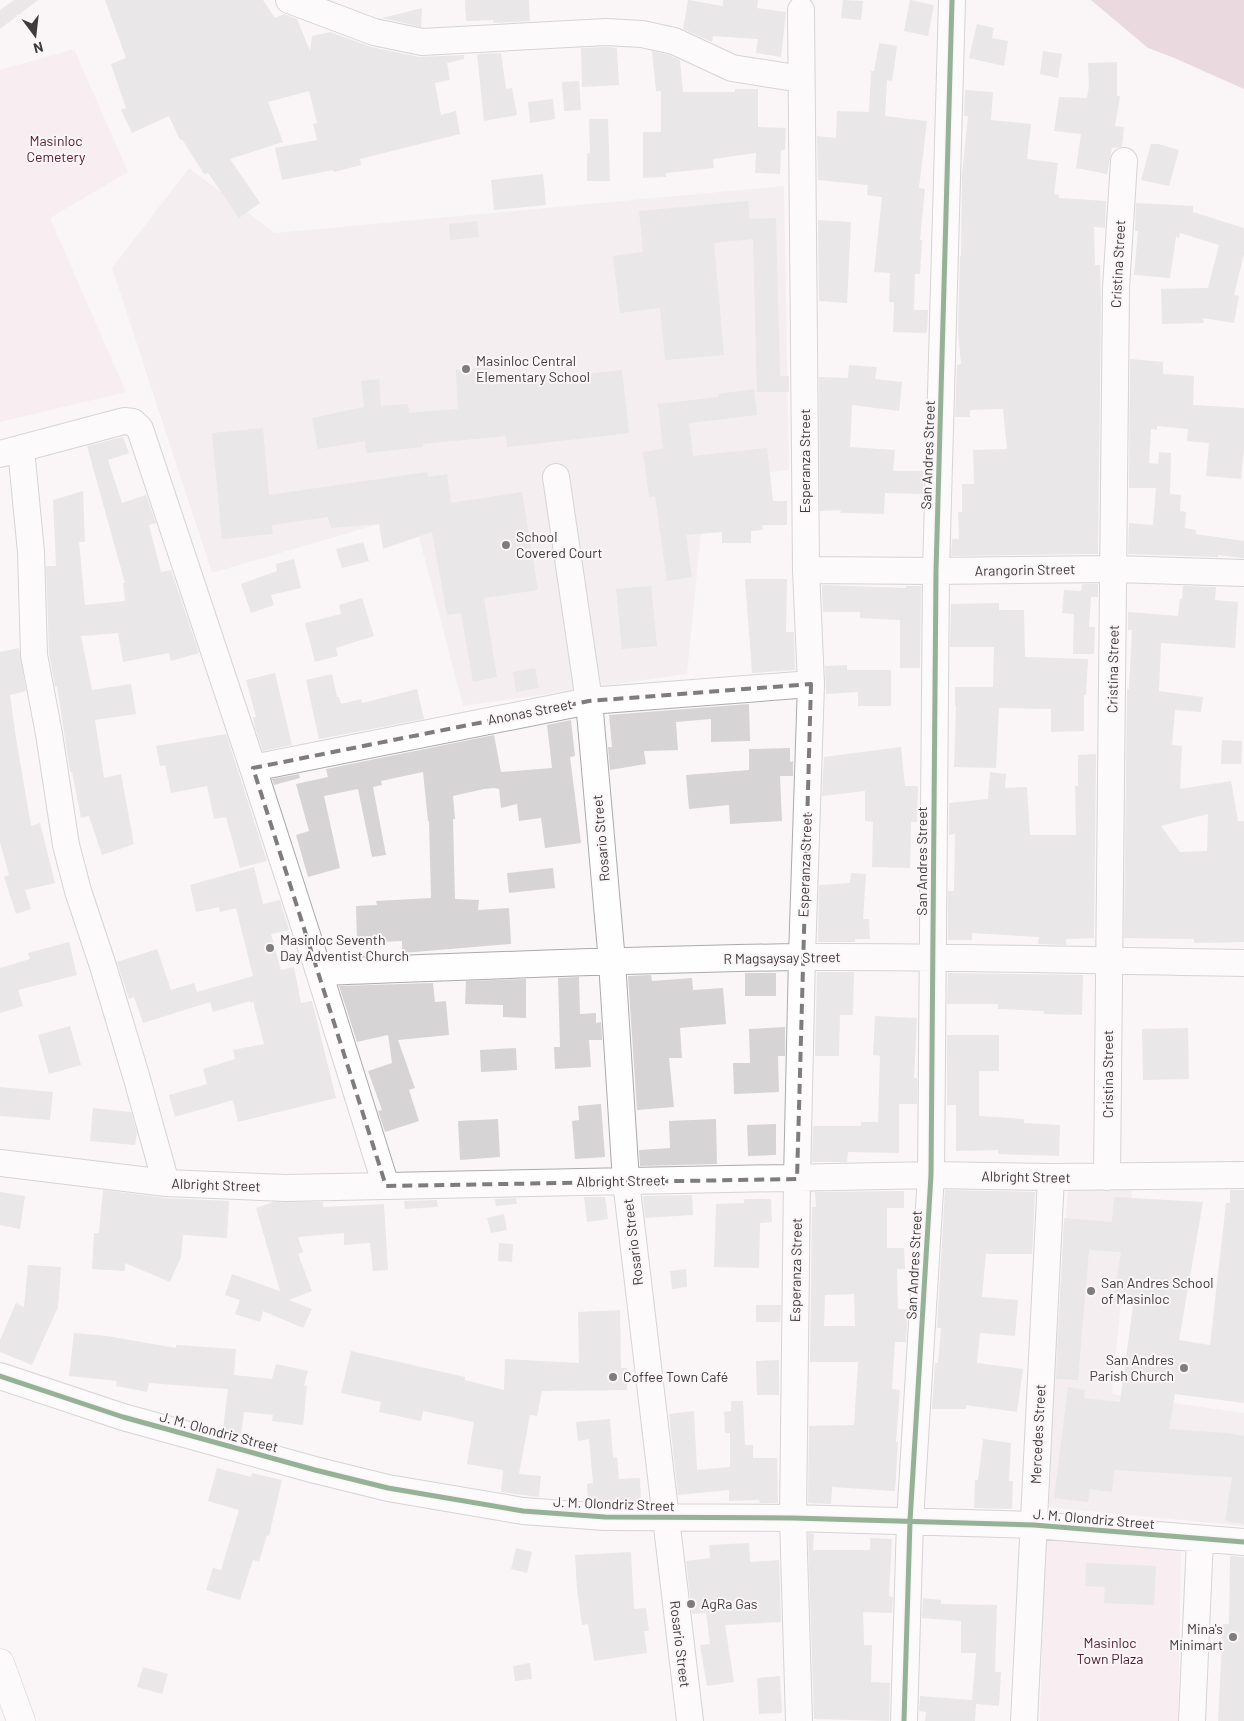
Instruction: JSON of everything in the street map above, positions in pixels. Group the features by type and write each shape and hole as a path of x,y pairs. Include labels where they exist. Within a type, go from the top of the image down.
{"main road":[{"path":"0,1664 21,1721"}],"street":[{"path":"289,0 374,32 422,42 606,32 642,34 674,41 732,68 801,80"},
{"name":"San Andres Street","path":"904,1721 910,1521 931,1175 936,571 952,0"},
{"name":"Esperanza Street","path":"799,1721 793,1518 797,1179 811,684 806,570 801,10"},
{"name":"Cristina Street","path":"1107,1177 1115,569 1116,288 1124,161"},
{"path":"166,1183 137,1079 78,891 66,845 49,734 34,655 31,552 11,452 124,421 133,422 140,429 253,768 386,1186"},
{"name":"Rosario Street","path":"556,477 589,701 612,962 626,1180 664,1518 690,1721"},
{"name":"Arangorin Street","path":"806,570 1115,569 1244,573"},
{"name":"Anonas Street","path":"253,768 589,701 811,684"},
{"name":"R Magsaysay Street","path":"319,972 802,957 933,957 1109,962 1244,963"},
{"name":"Albright Street","path":"0,1163 166,1183 286,1188 931,1175 1051,1177 1244,1175"},
{"name":"Mercedes Street","path":"1024,1721 1051,1177"},
{"name":"J. M. Olondriz Street","path":"0,1376 123,1417 314,1470 388,1488 523,1512 605,1517 793,1518 1034,1526 1244,1542"},
{"path":"1192,1721 1200,1539"}],"highlighted area":[{"path":"811,684 797,1179 386,1186 253,768 589,701"}],"shaded area":[{"path":"1091,0 1244,0 1244,89 1148,48"},
{"name":"Masinloc Central Elementary School","path":"189,168 275,233 784,186 789,470 706,481 687,674 463,706 413,514 212,573 112,268"},
{"name":"San Andres School of Masinloc","path":"1068,1188 1132,1188 1112,1394 1244,1413 1244,1526 1044,1507"}],"green space":[{"name":"Masinloc Cemetery","path":"74,49 128,172 50,218 126,392 0,422 0,70"},
{"name":"Masinloc Town Plaza","path":"1045,1539 1181,1551 1178,1721 1040,1721"}],"building":[{"path":"14,0 38,0 0,29 0,10"},
{"path":"105,0 263,0 275,18 284,14 297,19 310,51 312,36 330,32 371,47 419,57 464,55 464,59 447,63 450,80 435,83 441,115 456,111 460,134 360,159 361,165 334,172 333,170 282,180 275,148 317,140 313,124 317,123 309,91 268,102 283,142 230,159 260,203 239,218 208,173 204,174 182,139 180,140 169,116 132,133 121,110 126,108 111,64 126,58"},
{"path":"465,0 529,0 530,21 493,23 493,20 466,21"},
{"path":"688,0 723,6 723,0 758,0 757,8 786,12 781,57 756,53 758,39 713,36 712,42 683,29"},
{"path":"843,0 863,1 861,20 841,18"},
{"path":"910,0 934,5 928,36 904,31"},
{"path":"422,8 421,27 382,18"},
{"path":"977,24 994,28 992,38 1008,41 1004,66 969,58"},
{"path":"879,43 897,46 892,81 887,80 885,116 927,121 919,188 925,189 920,240 922,240 920,274 915,274 914,310 928,310 927,333 893,332 894,302 889,302 890,273 874,272 882,197 867,195 868,185 818,180 817,136 836,138 837,111 869,112 871,71 874,71"},
{"path":"581,48 617,48 619,85 582,87"},
{"path":"652,51 680,60 683,92 735,92 735,89 758,89 758,127 786,128 785,150 781,150 780,174 755,173 756,153 713,159 714,168 666,173 666,177 643,178 643,132 661,132 661,91 656,91"},
{"path":"1043,51 1062,54 1058,78 1040,74"},
{"path":"501,53 506,89 512,88 517,115 484,121 477,54"},
{"path":"1117,62 1117,96 1120,96 1115,126 1124,127 1122,147 1112,148 1107,174 1076,168 1081,134 1054,131 1059,97 1087,98 1089,85 1088,63"},
{"path":"579,81 581,110 564,111 562,82"},
{"path":"965,90 993,92 991,120 1031,124 1027,159 1058,163 1054,194 1059,195 1059,198 1106,201 1105,228 1094,227 1095,265 1100,265 1101,303 1098,554 951,556 952,539 959,539 958,512 962,512 962,484 974,484 973,450 1007,449 1003,409 970,410 970,417 955,417 957,365 961,364 958,332 962,175 968,116 964,116"},
{"path":"553,99 555,119 530,123 528,102"},
{"path":"589,119 608,119 610,181 587,181 587,153 590,153"},
{"path":"1151,144 1179,150 1169,186 1141,180"},
{"path":"543,174 546,205 494,210 491,180"},
{"path":"748,201 750,219 776,218 780,376 789,376 789,392 757,392 753,239 714,243 724,355 665,360 660,308 620,313 613,256 643,252 639,211"},
{"path":"1136,203 1193,206 1193,212 1244,228 1244,254 1234,295 1239,296 1234,323 1203,318 1204,323 1162,324 1161,289 1208,288 1219,245 1180,233 1179,238 1176,237 1170,278 1134,275 1138,231 1135,231"},
{"path":"818,220 851,222 847,303 819,301"},
{"path":"477,221 479,237 450,240 449,224"},
{"path":"1130,359 1163,362 1163,374 1194,376 1193,405 1244,408 1244,447 1241,479 1206,476 1209,443 1187,441 1188,429 1157,426 1157,430 1151,429 1149,463 1158,464 1159,452 1171,453 1170,494 1181,495 1180,511 1186,512 1185,528 1196,530 1196,534 1244,541 1244,558 1218,555 1218,557 1128,554 1129,523 1153,525 1156,488 1129,488"},
{"path":"849,365 877,367 875,379 902,382 899,411 852,405 850,447 895,450 893,471 924,471 923,494 885,493 884,514 840,513 841,510 820,511 819,377 848,378"},
{"path":"489,367 490,385 622,370 629,433 507,447 506,436 423,444 423,447 366,453 365,441 318,449 312,418 364,407 361,381 379,379 381,406 408,404 409,413 458,409 456,370"},
{"path":"754,389 757,415 689,423 693,456 767,448 773,501 787,501 787,525 762,525 763,530 751,531 751,543 722,543 722,532 686,535 692,577 667,581 655,496 649,497 643,452 663,449 658,404 718,397 718,394"},
{"path":"263,428 269,495 427,472 428,477 447,474 451,503 522,492 538,590 484,598 497,677 473,682 461,613 447,615 432,532 383,549 379,524 331,528 328,517 272,525 273,534 222,539 212,433"},
{"path":"123,437 129,453 108,460 122,503 146,495 156,523 149,525 161,572 171,570 199,653 171,661 169,653 123,662 118,633 81,636 92,690 131,684 136,714 95,720 104,778 121,774 134,844 102,855 89,816 81,818 72,772 70,772 57,686 55,687 49,653 46,566 56,566 53,500 83,491 85,542 79,542 85,605 125,601 123,583 125,583 87,446"},
{"path":"363,542 369,561 342,568 336,549"},
{"path":"294,559 301,588 271,595 274,605 251,613 241,584 277,571 276,564"},
{"path":"745,579 787,579 786,632 794,632 795,670 752,673"},
{"path":"1082,584 1098,584 1098,597 1091,597 1089,627 1095,627 1094,654 1073,654 1074,614 1062,613 1064,590 1081,591"},
{"path":"822,585 906,588 906,586 921,586 920,668 900,668 900,620 860,618 860,612 823,612"},
{"path":"651,586 657,646 622,649 616,589"},
{"path":"1183,586 1216,587 1215,600 1238,602 1235,648 1161,643 1159,691 1203,697 1201,712 1175,710 1172,745 1182,746 1180,789 1231,781 1238,821 1244,821 1244,942 1194,943 1194,939 1124,938 1127,689 1129,689 1132,630 1128,630 1128,612 1178,616 1180,599 1182,599","holes":["1208,814 1207,851 1180,852 1161,826"]},
{"path":"362,598 374,636 336,648 338,656 315,662 305,623 341,614 339,605"},
{"path":"999,603 999,610 1024,610 1025,657 1088,659 1086,695 1084,695 1084,731 1051,732 1051,709 999,708 996,768 954,767 955,687 993,687 994,647 950,647 951,604"},
{"path":"19,648 26,691 10,695 15,732 31,826 40,823 55,883 25,890 31,909 16,914 4,877 9,875 0,842 0,652"},
{"path":"847,665 847,670 891,670 891,706 858,706 858,692 826,694 825,666"},
{"path":"535,668 539,688 516,692 513,672"},
{"path":"275,673 292,745 263,751 255,728 253,717 256,717 246,680"},
{"path":"332,674 337,697 339,697 341,704 361,699 362,703 417,689 424,719 319,739 306,680"},
{"path":"749,704 750,741 711,742 711,719 676,722 678,750 644,751 646,764 610,770 608,747 612,747 609,715"},
{"path":"571,720 575,756 570,757 581,843 545,848 541,818 519,821 517,804 501,808 499,789 484,789 453,796 455,819 453,819 455,899 479,900 478,910 509,908 511,944 402,953 402,941 357,943 356,906 377,905 376,901 431,898 429,821 423,772 381,781 382,785 373,787 386,855 372,857 358,789 324,796 340,868 308,877 296,835 309,831 296,784 328,777 326,769 494,735 501,772 552,768 547,725"},
{"path":"226,734 267,861 240,868 226,817 214,819 207,786 171,793 165,765 160,766 156,746"},
{"path":"1222,740 1242,741 1241,764 1221,764"},
{"path":"901,747 905,786 918,786 917,822 911,822 910,868 872,867 873,822 865,821 865,791 822,796 824,757"},
{"path":"790,748 790,762 793,761 793,776 780,776 782,821 730,824 729,805 689,809 686,775 749,770 749,749"},
{"path":"1096,754 1094,938 1066,939 1066,945 1038,944 1039,937 972,933 972,940 948,940 948,891 954,891 955,834 949,835 949,803 988,799 990,772 1006,774 1005,788 1027,787 1030,835 1076,835 1075,786 1078,786 1078,755"},
{"path":"299,774 300,778 274,785 272,779"},
{"path":"254,867 263,904 280,900 289,930 271,934 281,970 294,967 301,1003 312,1001 336,1098 238,1122 233,1100 175,1117 169,1095 207,1084 203,1069 235,1059 233,1050 264,1044 253,1002 250,1003 250,1001 213,1012 210,1002 143,1023 134,997 129,999 117,962 157,949 171,990 194,983 197,992 253,976 236,908 220,912 219,907 196,912 190,885"},
{"path":"553,868 555,888 509,893 507,873"},
{"path":"851,873 866,874 863,919 869,919 870,939 855,939 855,942 818,942 819,885 850,883"},
{"path":"69,942 77,975 18,990 23,1006 0,1013 0,968 30,959 28,953"},
{"path":"817,972 854,972 853,1015 840,1015 839,1056 815,1056"},
{"path":"745,973 776,973 776,996 745,996"},
{"path":"948,973 1083,975 1082,1015 1044,1014 1044,1011 998,1009 998,1004 947,1004"},
{"path":"651,975 652,981 692,978 693,990 723,988 726,1024 680,1028 682,1058 669,1058 674,1107 637,1110 628,976"},
{"path":"579,977 580,1014 596,1013 596,1023 601,1022 602,1040 589,1040 591,1067 555,1069 554,1047 560,1047 558,978"},
{"path":"526,979 526,1018 503,1017 503,1005 465,1004 466,981"},
{"path":"433,983 435,1002 446,1001 449,1035 398,1040 415,1088 409,1090 419,1121 385,1132 378,1111 382,1110 368,1071 392,1063 388,1035 357,1042 339,986"},
{"path":"875,1016 917,1018 914,1078 917,1078 917,1104 899,1104 899,1153 848,1152 847,1162 812,1162 813,1126 861,1126 861,1122 878,1122 880,1056 873,1055"},
{"path":"70,1026 81,1065 49,1074 38,1035"},
{"path":"785,1027 785,1056 778,1056 779,1092 734,1094 733,1063 750,1063 749,1029"},
{"path":"1188,1028 1189,1079 1143,1080 1142,1029"},
{"path":"947,1035 999,1035 999,1071 979,1071 979,1116 1024,1119 1024,1123 1060,1125 1059,1156 998,1154 998,1150 956,1151 956,1105 947,1105"},
{"path":"516,1048 517,1070 481,1072 480,1050"},
{"path":"0,1087 53,1092 50,1120 0,1116"},
{"path":"601,1104 605,1157 575,1159 572,1121 579,1120 578,1106"},
{"path":"93,1108 131,1112 137,1133 135,1145 90,1141"},
{"path":"498,1119 500,1157 460,1160 458,1121"},
{"path":"716,1119 717,1164 640,1166 639,1150 670,1148 669,1121"},
{"path":"776,1124 776,1155 748,1156 747,1125"},
{"path":"103,1190 165,1198 229,1201 227,1238 183,1235 181,1257 170,1282 125,1263 125,1271 92,1269 94,1233 99,1233"},
{"path":"945,1190 1035,1192 1032,1254 986,1254 982,1297 1018,1300 1015,1336 980,1333 977,1363 1023,1369 1017,1412 966,1405 966,1409 932,1409 935,1363 938,1363 941,1328 937,1328"},
{"path":"1230,1190 1244,1190 1244,1403 1175,1394 1169,1429 1228,1433 1244,1436 1244,1524 1225,1521 1232,1477 1114,1470 1112,1492 1090,1489 1088,1502 1054,1498 1068,1387 1085,1390 1084,1398 1120,1402 1133,1306 1113,1302 1121,1252 1089,1250 1078,1380 1056,1379 1064,1218 1112,1222 1114,1197 1203,1202 1179,1340 1210,1345 1226,1203 1230,1203"},
{"path":"904,1191 904,1208 887,1208 887,1248 904,1248 905,1269 897,1269 898,1309 908,1309 906,1342 895,1342 892,1389 900,1390 895,1491 832,1487 831,1504 808,1503 809,1426 854,1425 858,1362 810,1362 812,1207 816,1207 815,1192","holes":["854,1294 855,1326 824,1326 825,1295"]},
{"path":"0,1192 25,1196 20,1229 0,1225"},
{"path":"692,1195 693,1215 645,1218 643,1196"},
{"path":"584,1197 605,1197 608,1219 587,1222"},
{"path":"516,1198 517,1204 496,1206 495,1199"},
{"path":"744,1199 771,1199 772,1222 760,1223 759,1268 714,1267 716,1204 744,1203"},
{"path":"437,1200 438,1207 405,1209 404,1201"},
{"path":"273,1202 323,1202 323,1207 384,1204 388,1270 373,1271 370,1243 344,1245 344,1233 298,1237 303,1252 298,1254 312,1291 289,1300 312,1309 303,1328 263,1311 260,1322 235,1314 240,1300 225,1295 232,1274 280,1291 256,1208"},
{"path":"504,1214 507,1230 491,1233 487,1218"},
{"path":"499,1243 513,1244 512,1262 498,1261"},
{"path":"28,1265 61,1267 58,1307 32,1365 0,1352 0,1340 16,1303 24,1307"},
{"path":"686,1269 687,1287 672,1289 670,1271"},
{"path":"756,1305 781,1305 780,1322 756,1322"},
{"path":"620,1310 621,1368 627,1368 627,1390 542,1391 537,1416 530,1415 519,1474 541,1476 539,1497 501,1492 503,1470 467,1464 474,1422 423,1411 421,1421 379,1412 381,1402 341,1393 351,1351 465,1377 465,1380 504,1390 505,1359 579,1363 578,1312"},
{"path":"74,1333 107,1336 176,1348 176,1345 236,1349 234,1375 272,1379 276,1364 308,1371 304,1386 307,1386 303,1425 272,1421 273,1415 244,1412 241,1434 223,1429 228,1389 149,1383 147,1392 116,1386 117,1381 69,1376"},
{"path":"779,1360 779,1395 757,1395 756,1361"},
{"path":"731,1401 743,1401 745,1445 753,1445 753,1458 777,1458 778,1503 760,1503 759,1500 729,1501 729,1490 678,1495 669,1414 694,1411 697,1470 730,1467 730,1433 725,1433 724,1412 731,1411"},
{"path":"610,1419 613,1458 617,1457 619,1479 640,1478 641,1502 588,1501 587,1484 593,1483 589,1439 578,1441 576,1422"},
{"path":"983,1439 1011,1443 1009,1481 1013,1481 1012,1509 974,1508 975,1480 978,1480"},
{"path":"217,1468 251,1477 252,1473 282,1480 269,1536 267,1535 259,1562 253,1560 240,1600 206,1590 213,1568 221,1570 239,1510 208,1501"},
{"path":"808,1533 814,1534 813,1550 870,1550 870,1538 892,1539 889,1596 893,1597 892,1613 863,1612 864,1645 872,1645 871,1682 890,1683 889,1721 814,1719"},
{"path":"749,1543 750,1562 779,1560 781,1622 725,1625 734,1682 707,1686 700,1645 710,1644 706,1613 692,1614 686,1561 710,1558 709,1545"},
{"path":"516,1548 532,1552 527,1573 511,1569"},
{"path":"631,1552 634,1609 646,1608 649,1631 644,1631 647,1653 594,1661 588,1624 582,1625 575,1555"},
{"path":"1230,1556 1244,1557 1244,1721 1218,1721 1223,1624 1229,1624"},
{"path":"1086,1563 1156,1566 1154,1605 1104,1603 1105,1587 1085,1586"},
{"path":"923,1598 941,1600 941,1604 997,1605 995,1672 1001,1672 999,1706 976,1704 975,1721 925,1721 926,1712 919,1711 920,1696 972,1700 976,1653 961,1653 961,1621 922,1618"},
{"path":"530,1663 532,1679 515,1681 513,1666"},
{"path":"143,1667 168,1674 162,1694 137,1687"},
{"path":"780,1676 782,1713 759,1714 757,1678"}],"cycle path":[{"path":"904,1721 910,1521 931,1175 936,571 952,0"},
{"path":"0,1376 123,1417 315,1470 388,1488 523,1511 605,1517 793,1518 1034,1525 1244,1542"}],"place":[{"name":"Masinloc Central Elementary School","path":"466,369"},
{"name":"School Covered Court","path":"506,545"},
{"name":"Masinloc Seventh Day Adventist Church","path":"270,948"},
{"name":"San Andres School of Masinloc","path":"1091,1291"},
{"name":"San Andres Parish Church","path":"1184,1368"},
{"name":"Coffee Town Café","path":"613,1377"},
{"name":"AgRa Gas","path":"691,1604"},
{"name":"Mina's Minimart","path":"1233,1637"}]}
